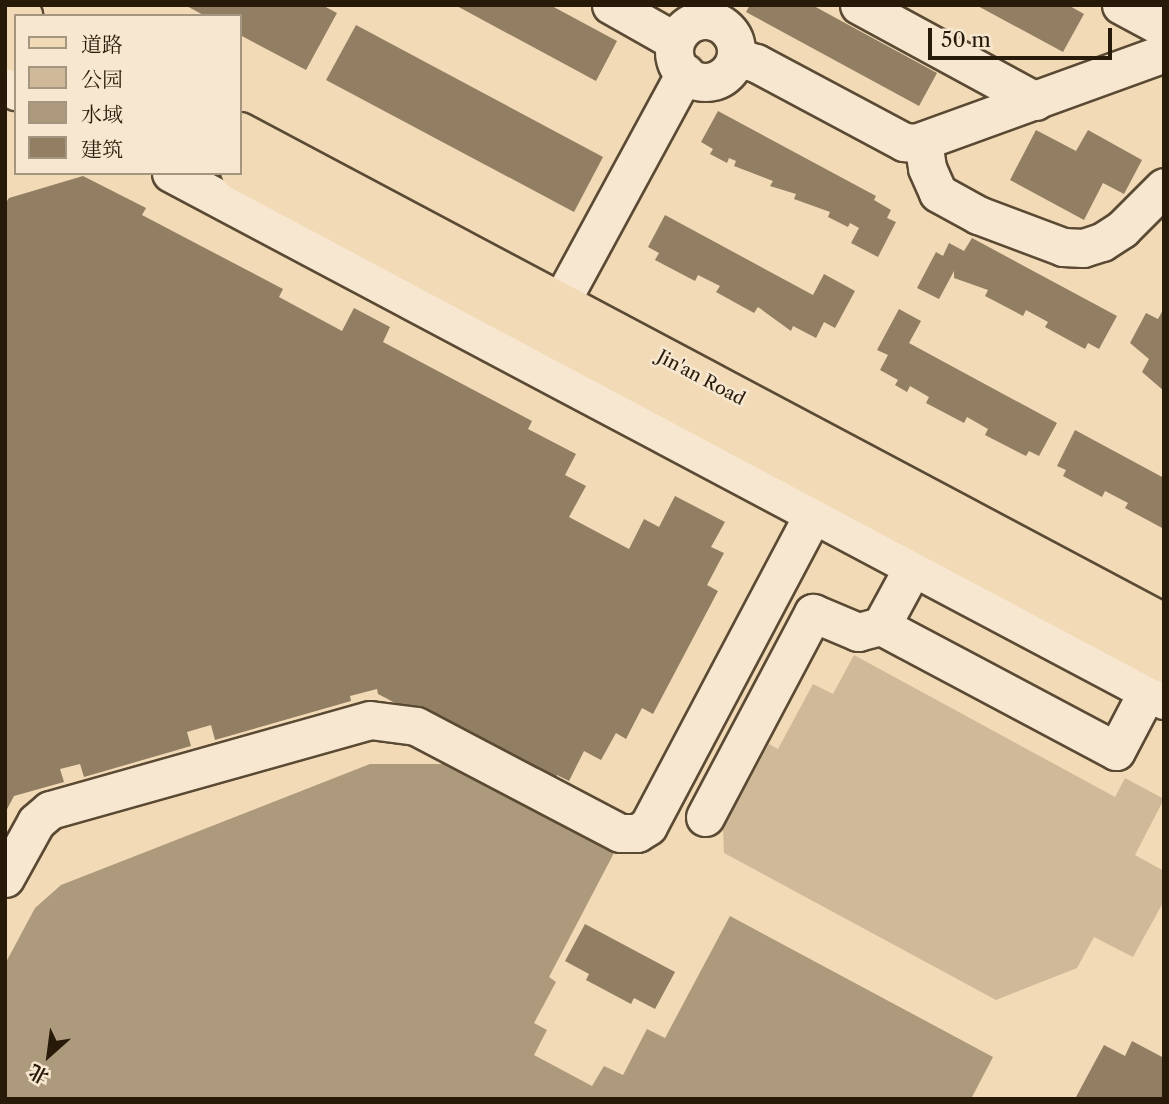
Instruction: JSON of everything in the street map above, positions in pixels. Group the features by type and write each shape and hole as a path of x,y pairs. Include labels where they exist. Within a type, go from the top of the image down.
{"main road":[{"name":"Jin'an Road","path":"242,133 1164,623"},
{"name":"Jin'an Road","path":"242,173 1158,685"}],"street":[{"path":"560,303 680,57 686,26 717,13 733,36 736,57 725,75 714,81 702,82 680,57 611,5"},
{"path":"859,5 1036,101"},
{"path":"1121,5 1164,28"},
{"path":"736,57 756,63 904,142 923,142 1164,53"},
{"path":"923,142 927,168 938,193 978,215 1063,247 1083,248 1102,242 1122,229 1164,187"},
{"path":"175,175 913,567 1158,685 1116,751 881,626 858,632 813,613 705,817"},
{"path":"5,878 36,822 50,810 370,720 416,726 620,833 637,833 648,826 813,514"},
{"path":"881,626 913,567"}],"green space":[{"path":"854,655 1115,797 1125,778 1164,799 1135,855 1164,871 1164,901 1133,957 1094,937 1077,968 996,1000 724,853 723,828 769,744 778,749 813,684 833,694"}],"water":[{"path":"370,764 447,764 614,853 549,977 556,982 534,1023 547,1030 534,1055 592,1086 604,1066 623,1075 647,1029 665,1038 730,916 993,1057 971,1099 5,1099 5,964 35,908 61,885"}],"building":[{"path":"185,5 322,5 337,13 306,70 242,36 242,14 201,14"},
{"path":"455,5 550,5 617,41 596,81"},
{"path":"750,5 812,5 937,73 919,106 746,12"},
{"path":"976,5 1068,5 1084,14 1063,52"},
{"path":"356,25 603,157 574,212 326,80"},
{"path":"718,111 876,196 874,200 891,210 887,218 896,222 878,257 851,243 859,228 850,223 848,227 828,217 830,212 794,199 796,194 770,186 773,181 734,166 736,161 729,158 727,163 710,154 713,149 701,142"},
{"path":"1036,130 1076,151 1088,130 1142,160 1124,194 1103,183 1084,220 1010,180"},
{"path":"83,176 146,208 142,215 283,289 279,297 342,331 354,308 390,327 383,342 532,421 528,429 576,454 565,475 586,486 569,517 629,549 644,519 659,527 675,496 725,522 711,547 724,553 707,585 718,591 653,714 642,708 626,739 616,733 601,760 584,751 569,781 557,775 552,785 378,694 377,689 350,696 351,701 215,740 211,725 187,732 191,746 84,777 80,764 60,769 64,782 14,796 5,813 5,204 9,198"},
{"path":"665,215 813,295 824,274 855,291 835,328 824,322 816,338 793,326 791,331 758,307 754,313 716,292 720,286 698,275 695,281 655,260 659,253 648,247"},
{"path":"972,238 1117,316 1099,349 1088,343 1085,349 1045,327 1048,322 1026,310 1023,316 985,296 988,290 954,278 954,271 939,299 917,288 936,252 943,256 949,243 964,251"},
{"path":"1164,308 1164,391 1142,372 1149,359 1130,343 1146,313 1158,319"},
{"path":"899,309 921,321 909,343 1057,423 1039,456 1029,451 1026,456 985,435 988,429 967,417 964,423 926,403 929,397 910,386 907,392 895,385 898,380 880,370 888,355 877,350"},
{"path":"1075,430 1164,478 1164,529 1125,508 1128,503 1105,491 1102,497 1063,476 1066,470 1057,466"},
{"path":"585,924 675,972 655,1009 634,998 631,1004 586,980 589,974 565,961"},
{"path":"1132,1041 1164,1058 1164,1099 1076,1097 1104,1045 1125,1056"}]}
